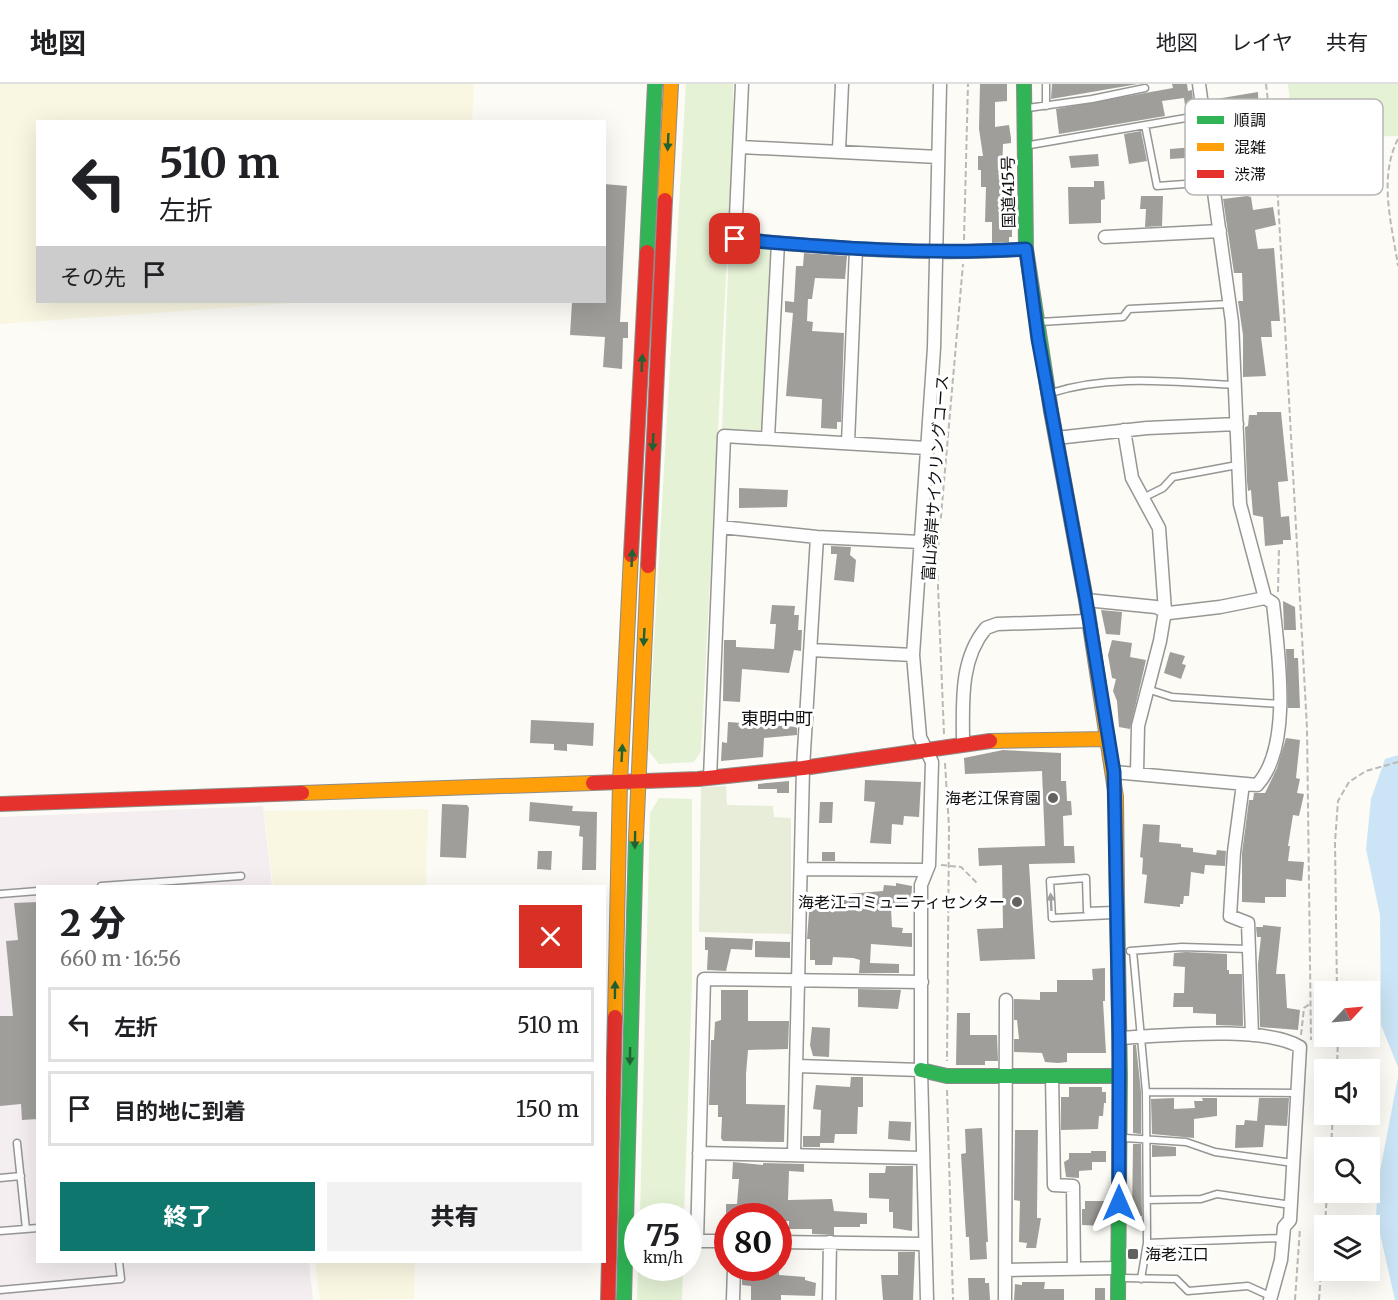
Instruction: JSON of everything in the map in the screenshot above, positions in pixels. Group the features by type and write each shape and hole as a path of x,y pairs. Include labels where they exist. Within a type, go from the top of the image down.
{"main road":[{"path":"608,1300 620,782 655,84"},
{"path":"624,1300 637,782 670,84"},
{"name":"国道415号","path":"1024,84 1026,249 1036,322 1114,772 1120,1076 1118,1300"},
{"path":"0,804 710,778 803,768 963,744 1058,737 1108,739"},
{"path":"933,1070 1005,1076 1120,1076"}],"street":[{"path":"742,84 741,147 735,239 856,249 943,251 1026,249"},
{"path":"839,150 842,84"},
{"path":"927,1300 922,1158 933,1070 922,982 921,885 928,867 932,762 920,737 914,655 926,448 943,251 938,157 940,84"},
{"path":"1199,84 1201,99"},
{"path":"741,147 839,150 938,157"},
{"path":"1114,772 1257,784 1266,775 1279,727 1281,705 1269,600 1240,504 1229,304 1216,195"},
{"path":"1105,237 1220,231"},
{"path":"768,438 778,243"},
{"path":"848,442 856,249"},
{"path":"1056,438 1124,430 1237,424"},
{"path":"1124,430 1132,478 1159,528 1166,611 1138,726 1137,773"},
{"path":"710,778 723,436 926,448"},
{"path":"721,527 817,537 920,542"},
{"path":"794,1154 803,768 817,537"},
{"path":"1086,600 1156,607 1169,613 1269,600"},
{"path":"963,744 964,681 968,663 986,628 997,624 1089,621"},
{"path":"811,650 914,655"},
{"path":"1243,784 1234,852 1230,916 1248,923 1252,1035"},
{"path":"801,869 928,867"},
{"path":"714,1241 697,1241 704,979 922,982"},
{"path":"1005,1300 1006,1000"},
{"path":"1119,1038 1252,1035 1305,1047 1297,1093 1290,1220 1284,1227 1281,1260 1270,1298"},
{"path":"797,1066 933,1070"},
{"path":"1052,1076 1054,1185 1072,1186 1074,1269"},
{"path":"699,1153 922,1158"},
{"path":"792,1242 924,1244"},
{"path":"829,1300 830,1242"},
{"path":"1006,1270 1074,1269 1118,1273"},
{"path":"734,1281 734,1300"}],"lane":[{"path":"1046,84 1046,106"},
{"path":"1024,108 1145,88"},
{"path":"1024,146 1185,117"},
{"path":"1145,125 1157,186 1185,184"},
{"path":"1036,322 1123,317 1129,309 1229,304"},
{"path":"1048,393 1071,386 1133,380 1235,385"},
{"path":"1143,498 1163,488 1173,477 1237,465"},
{"path":"1147,689 1172,697 1281,705"},
{"path":"115,885 240,876"},
{"path":"1086,878 1087,911 1116,912 1052,918 1050,881 1086,878"},
{"path":"0,894 36,891"},
{"path":"1117,952 1182,947 1249,949"},
{"path":"1133,951 1143,1037 1146,1092 1147,1243 1141,1279"},
{"path":"1146,1092 1297,1093"},
{"path":"1119,1138 1186,1142 1215,1152 1293,1163"},
{"path":"17,1143 26,1229"},
{"path":"0,1178 21,1176"},
{"path":"1147,1200 1201,1199 1217,1194 1290,1205"},
{"path":"0,1231 36,1228"},
{"path":"1147,1243 1283,1238"},
{"path":"0,1290 122,1279 119,1263"},
{"path":"1118,1273 1141,1279 1176,1279 1188,1291 1248,1286 1270,1298"}],"path":[{"path":"964,242 968,84"},
{"path":"1266,84 1267,99"},
{"path":"1398,139 1389,167 1387,191 1398,266"},
{"path":"1277,195 1307,728 1312,1003 1305,1047"},
{"name":"富山湾岸サイクリングコース","path":"944,735 937,562 963,259"},
{"path":"1269,600 1278,597 1279,547"},
{"path":"933,1070 949,881 945,758"},
{"path":"1337,981 1335,843 1338,801 1349,782 1366,771 1398,762"},
{"path":"928,867 961,867 977,884"},
{"path":"1305,1047 1304,1008 1312,1003"},
{"path":"947,1083 953,1300"},
{"path":"1295,1300 1300,1220"},
{"path":"1319,1300 1320,1281"}],"shaded area":[{"path":"0,84 474,84 472,120 36,120 36,303 293,303 0,324"},
{"path":"263,806 272,885 36,885 36,1263 309,1263 313,1300 0,1300 0,817"},
{"path":"428,809 426,885 273,885 264,811"},
{"path":"315,1263 415,1263 414,1299 320,1300"}],"green space":[{"path":"686,84 733,84 733,145 701,751 694,762 659,764 648,750"},
{"path":"1288,84 1398,84 1398,136 1383,136 1383,99 1290,99"},
{"path":"729,245 769,248 774,253 763,426 760,430 722,429"},
{"path":"726,786 727,805 773,806 774,817 791,818 791,934 699,932 701,787"},
{"path":"659,798 692,799 692,984 684,1203 640,1203 650,813"},
{"path":"638,1281 683,1281 682,1300 637,1300"}],"water":[{"path":"1398,755 1398,1067 1381,1025 1380,915 1366,849 1371,799 1385,759"},
{"path":"1398,1077 1398,1300 1395,1300 1380,1234 1380,1215 1376,1215 1377,1203 1380,1203 1380,1172"}],"building":[{"path":"980,84 1007,84 1007,101 995,102 995,127 1009,125 1011,138 1011,143 1003,144 1002,174 1003,189 1012,189 1009,224 1012,224 1012,237 1009,237 1009,242 992,243 992,222 985,222 986,187 981,187 981,170 978,170 978,156 983,156 979,129"},
{"path":"1052,84 1138,84 1051,99"},
{"path":"1172,84 1187,84 1188,91 1192,90 1193,99 1185,99 1185,106 1184,98 1162,101 1165,116 1059,134 1056,109 1173,88"},
{"path":"1258,92 1258,99 1216,99"},
{"path":"1141,131 1147,161 1129,164 1124,134"},
{"path":"1185,148 1185,158 1170,159 1170,149"},
{"path":"1098,154 1099,166 1071,168 1069,156"},
{"path":"1094,181 1104,181 1105,199 1101,200 1101,223 1069,224 1068,187 1094,187"},
{"path":"606,184 627,186 620,322 628,322 628,338 623,338 622,369 603,367 605,337 570,335 572,303 606,303"},
{"path":"1141,196 1163,196 1162,226 1145,227 1146,209 1140,209"},
{"path":"1251,197 1253,210 1273,207 1276,225 1255,230 1258,249 1274,248 1280,321 1271,321 1272,337 1261,337 1266,376 1243,377 1243,335 1238,301 1243,301 1242,273 1234,273 1223,199"},
{"path":"804,253 847,256 845,279 815,278 812,299 808,299 807,321 813,322 812,331 844,333 841,422 837,422 837,429 821,428 822,399 786,396 793,313 785,312 785,301 794,302 796,266 803,266"},
{"path":"1257,412 1281,412 1288,481 1278,482 1281,517 1289,516 1291,540 1283,540 1283,544 1265,546 1263,517 1253,515 1251,490 1248,491 1245,427 1248,426 1249,415 1257,415"},
{"path":"739,488 788,490 787,507 739,508"},
{"path":"831,546 851,547 850,555 856,560 854,582 834,580 837,554 831,554"},
{"path":"1283,601 1295,607 1296,630 1284,630"},
{"path":"772,605 795,606 794,615 799,615 798,630 802,630 801,651 794,650 789,673 742,669 740,702 723,701 724,640 736,640 736,647 774,649 776,624 770,624"},
{"path":"1101,610 1122,612 1120,635 1106,634"},
{"path":"1112,640 1132,643 1130,657 1146,660 1130,729 1119,727 1117,701 1113,691 1116,679 1112,678 1108,655"},
{"path":"1286,649 1294,649 1294,658 1298,658 1300,708 1288,708"},
{"path":"1170,652 1185,656 1182,664 1186,665 1181,679 1164,673"},
{"path":"531,720 594,723 593,746 567,744 567,751 554,750 554,744 530,743"},
{"path":"728,722 797,727 797,735 764,738 763,757 721,761 722,742 727,743"},
{"path":"1286,738 1300,740 1296,778 1300,779 1297,793 1304,794 1299,816 1293,815 1288,861 1304,862 1302,881 1286,879 1286,897 1265,897 1265,903 1242,902 1242,853 1249,800 1253,800 1254,793 1265,793 1277,768"},
{"path":"1003,750 1061,753 1061,781 1066,781 1067,801 1071,801 1072,815 1063,816 1064,846 1074,846 1075,863 1029,864 1035,959 980,961 977,929 1003,928 1002,865 979,866 978,848 1045,846 1042,771 965,774 964,758"},
{"path":"865,780 921,782 919,817 904,816 903,825 892,824 891,844 870,843 875,802 864,801"},
{"path":"789,781 789,793 777,793 777,789 758,789 758,784"},
{"path":"530,802 573,806 572,811 597,812 596,870 582,870 583,837 579,836 580,826 529,821"},
{"path":"820,802 833,802 832,823 819,823"},
{"path":"442,804 467,805 469,808 466,858 440,857"},
{"path":"1143,824 1160,825 1159,842 1181,844 1181,847 1193,848 1193,852 1216,855 1217,850 1226,851 1225,866 1205,865 1204,874 1191,872 1189,896 1184,896 1180,907 1144,903 1147,875 1142,874 1143,858 1140,857"},
{"path":"538,851 552,851 551,870 537,869"},
{"path":"822,852 835,852 835,861 822,861"},
{"path":"896,883 912,886 911,904 902,904 902,909 891,909 892,927 903,928 902,933 912,933 912,947 871,944 870,963 899,964 899,973 859,973 860,960 853,958 833,957 832,965 815,965 815,960 810,960 810,939 807,939 810,899 848,900 848,894 883,891 884,885 896,886"},
{"path":"36,902 36,1119 22,1120 21,1104 0,1106 0,1016 13,1016 6,941 18,940 14,903"},
{"path":"1263,925 1281,927 1276,974 1285,974 1287,1008 1300,1010 1298,1030 1260,1027 1258,964 1261,937 1257,937 1256,927 1263,927"},
{"path":"705,937 753,939 752,950 731,949 726,971 707,970 708,950 705,950"},
{"path":"755,941 790,942 790,958 755,957"},
{"path":"1174,953 1227,954 1229,974 1242,974 1243,1026 1216,1025 1216,1014 1193,1013 1193,1007 1173,1007 1174,993 1184,993 1185,967 1173,966"},
{"path":"1105,968 1105,1001 1103,1001 1106,1053 1067,1053 1067,1062 1058,1063 1045,1062 1042,1053 1014,1052 1014,1039 1019,1039 1017,1020 1014,1020 1014,999 1040,1000 1040,992 1057,992 1057,980 1093,980 1092,969"},
{"path":"858,989 901,990 898,1009 858,1007"},
{"path":"721,990 748,990 748,1021 789,1021 788,1049 748,1050 746,1074 746,1104 785,1105 784,1142 723,1141 721,1138 722,1117 718,1117 718,1105 709,1105 711,1040 714,1040 715,1022 721,1020"},
{"path":"957,1013 970,1013 970,1035 997,1035 998,1061 985,1061 985,1065 956,1065"},
{"path":"812,1027 830,1028 829,1057 813,1056 810,1045"},
{"path":"1133,1045 1136,1045 1141,1092 1141,1134 1133,1133"},
{"path":"851,1077 863,1077 863,1107 858,1107 857,1134 835,1134 834,1143 820,1143 820,1147 803,1147 803,1136 820,1136 821,1110 813,1109 816,1085 850,1087"},
{"path":"1069,1087 1102,1087 1102,1092 1106,1092 1106,1103 1104,1103 1103,1116 1099,1116 1098,1129 1061,1130 1061,1097 1069,1097"},
{"path":"1174,1098 1174,1109 1195,1108 1194,1101 1203,1101 1202,1098 1217,1098 1217,1116 1194,1119 1194,1138 1152,1134 1151,1099"},
{"path":"1259,1098 1289,1098 1287,1126 1265,1125 1263,1147 1235,1148 1236,1125 1244,1125 1245,1120 1257,1121"},
{"path":"889,1121 911,1122 910,1141 888,1139"},
{"path":"982,1128 987,1259 970,1260 969,1237 966,1237 961,1154 966,1153 965,1129"},
{"path":"1015,1130 1038,1130 1037,1218 1041,1218 1036,1248 1026,1248 1027,1243 1019,1242 1020,1201 1014,1200"},
{"path":"1133,1144 1141,1144 1142,1216 1132,1216"},
{"path":"1152,1145 1176,1147 1176,1156 1152,1157"},
{"path":"1091,1151 1106,1151 1106,1162 1092,1162 1092,1170 1079,1171 1079,1178 1066,1177 1064,1162 1069,1159 1069,1153 1091,1153"},
{"path":"733,1162 763,1165 763,1163 804,1164 804,1172 789,1171 788,1200 832,1199 834,1211 867,1213 867,1224 860,1224 860,1227 834,1227 834,1235 812,1234 812,1229 792,1229 792,1203 737,1203 739,1179 732,1179"},
{"path":"886,1166 913,1166 912,1231 893,1228 893,1212 889,1212 889,1199 869,1198 869,1173 885,1173"},
{"path":"1085,1201 1105,1201 1105,1226 1082,1225 1082,1209 1085,1209"},
{"path":"898,1252 915,1252 913,1300 883,1300 881,1275 898,1275"},
{"path":"792,1276 805,1277 805,1280 816,1283 815,1296 781,1295 781,1300 751,1300 751,1286 742,1285 742,1281 792,1281"},
{"path":"968,1278 985,1278 985,1283 989,1283 990,1300 969,1300"},
{"path":"1022,1282 1045,1282 1044,1289 1064,1289 1064,1300 1014,1300 1015,1284 1022,1285"},
{"path":"1095,1288 1105,1288 1105,1300 1095,1300"}],"traffic: fast":[{"path":"647,252 655,84"},
{"path":"1024,84 1026,249 1051,411"},
{"path":"624,1300 636,838"},
{"path":"1117,897 1120,1076 1118,1300"},
{"path":"921,1070 947,1076 1120,1076"}],"traffic: slow":[{"path":"665,200 671,84"},
{"path":"1051,411 1086,600 1116,797 1117,897"},
{"path":"615,1017 620,782 631,555"},
{"path":"636,838 648,566"},
{"path":"990,741 1108,739"},
{"path":"302,793 593,783"}],"traffic: jam":[{"path":"648,566 665,200"},
{"path":"631,555 647,252"},
{"path":"593,783 698,779 803,768 990,741"},
{"path":"0,804 302,793"},
{"path":"608,1300 615,1017"}],"place":[{"name":"海老江保育園","path":"1053,798"},
{"name":"海老江コミュニティセンター","path":"1017,902"},
{"name":"海老江口","path":"1133,1254"}],"district":[{"name":"東明中町","path":"777,719"}],"route":[{"path":"735,239 856,249 988,251 1026,249 1038,339 1086,600 1114,772 1119,1038 1119,1203"}]}
